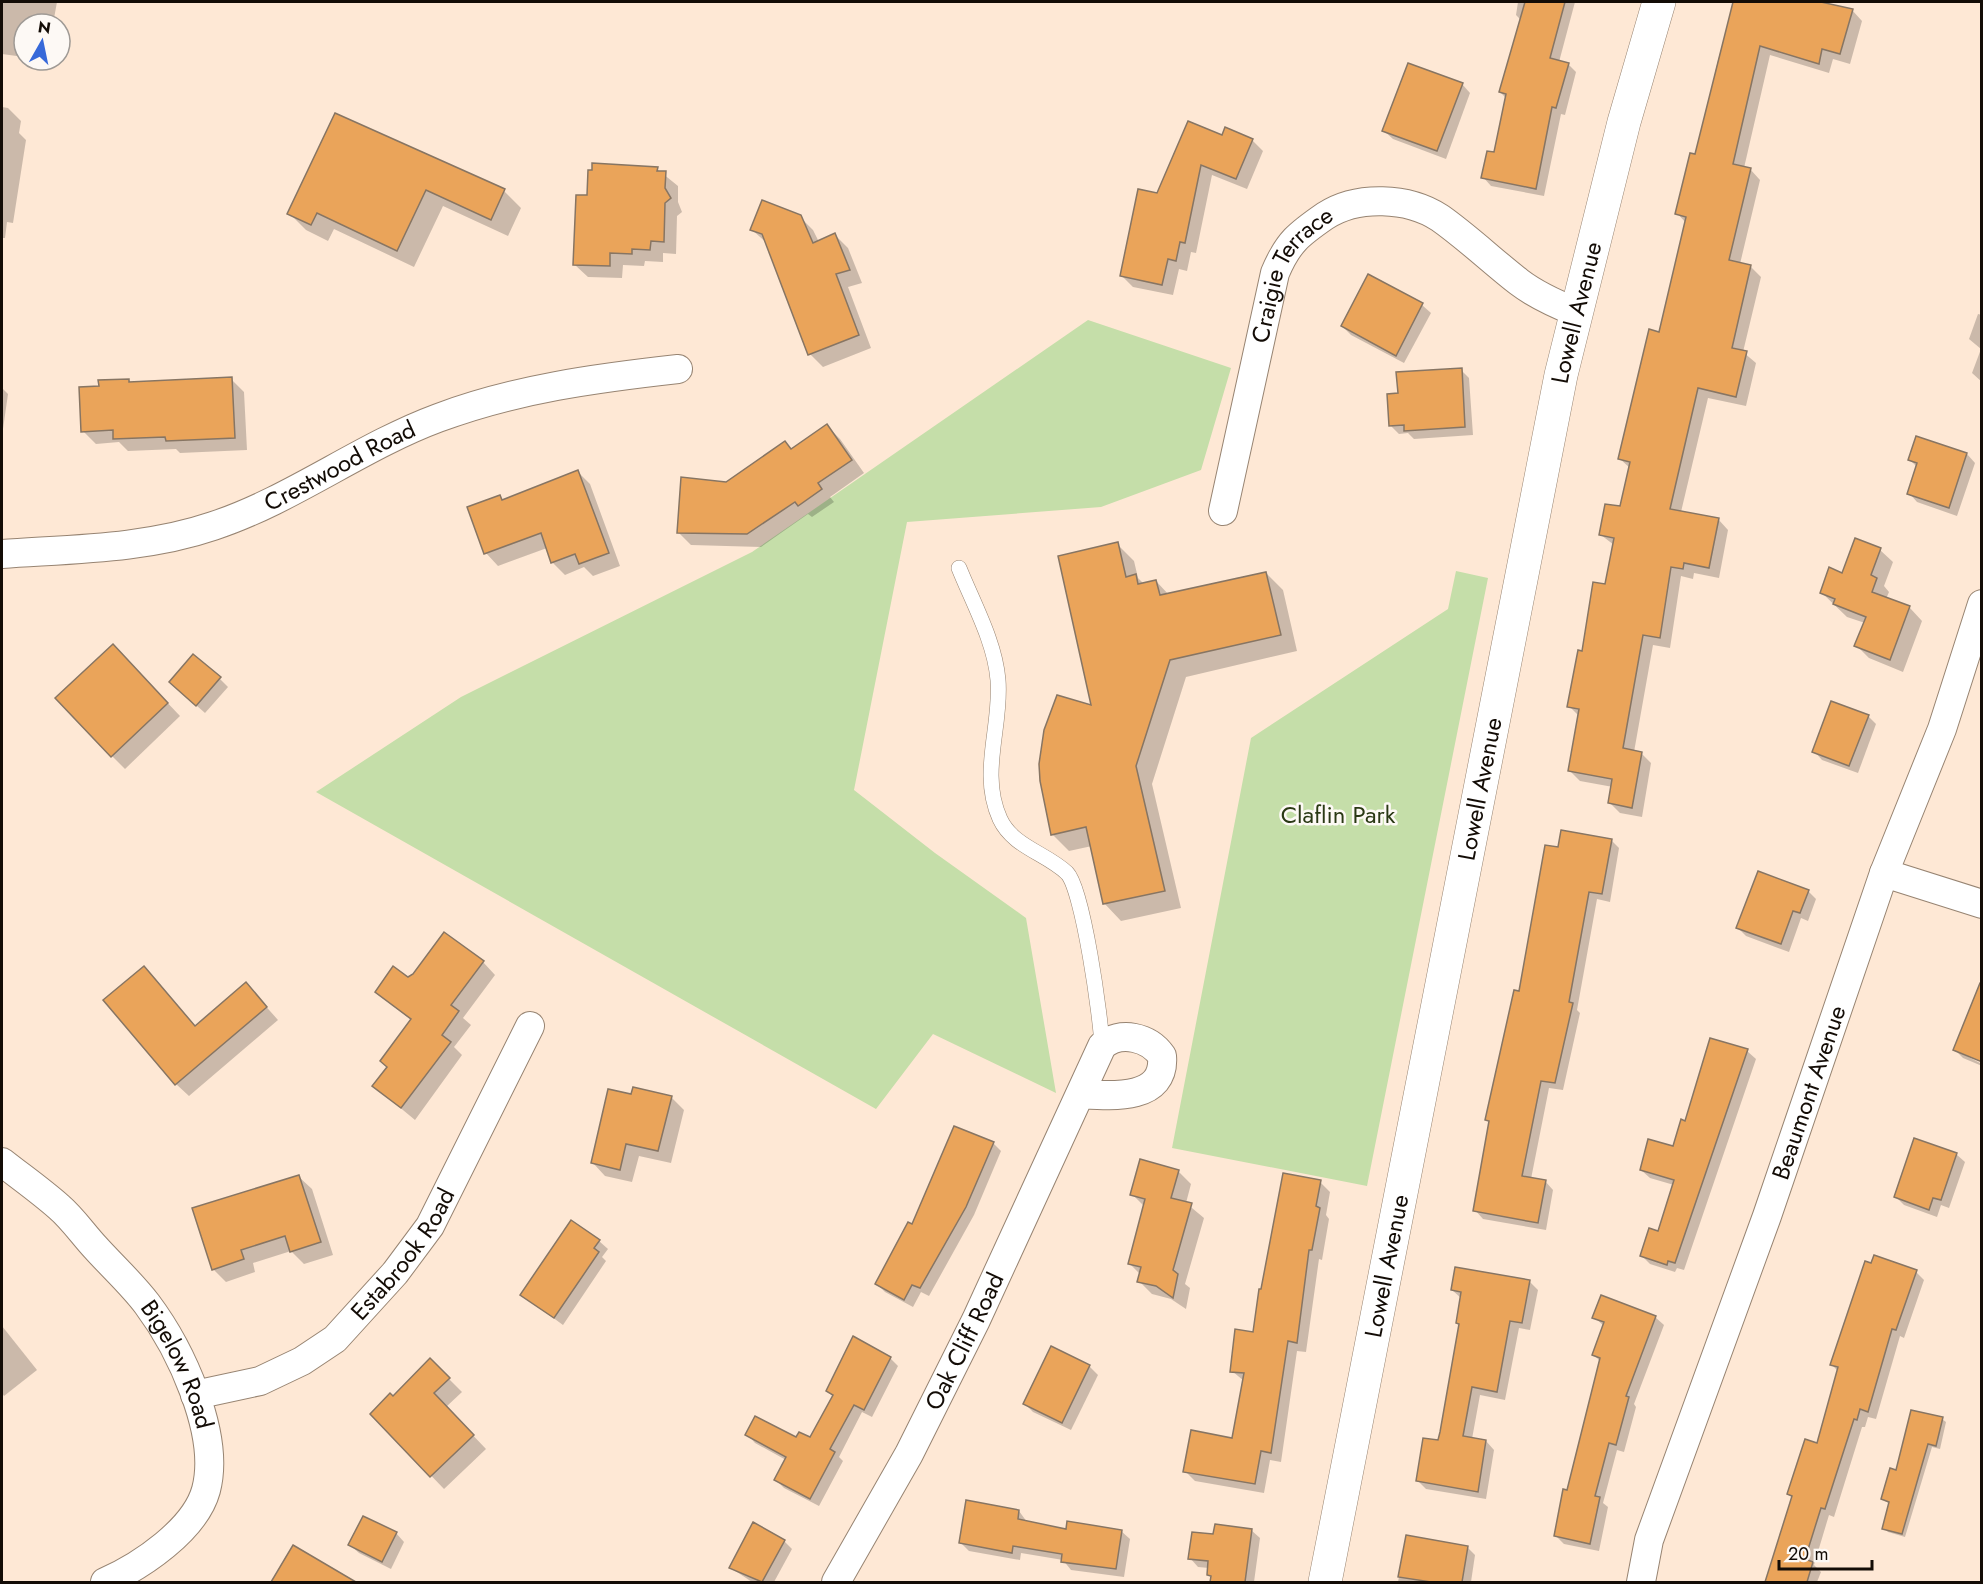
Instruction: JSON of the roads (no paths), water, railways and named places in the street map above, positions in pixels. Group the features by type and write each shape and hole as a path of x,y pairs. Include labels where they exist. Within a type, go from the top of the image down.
{"street":[{"name":"Lowell Avenue","path":"1325,1582 1546,445 1576,312 1624,122 1659,2"},
{"name":"Craigie Terrace","path":"1223,511 1275,273 1285,249 1296,236 1334,210 1354,203 1375,201 1413,207 1437,216 1521,283 1576,312"},
{"name":"Crestwood Road","path":"2,554 128,544 212,526 264,505 438,418 563,384 678,369"},
{"name":"Beaumont Avenue","path":"1641,1582 1649,1540 1767,1216 1884,873 1942,729 1982,604"},
{"path":"1884,873 1982,904"},
{"name":"Estabrook Road","path":"195,1395 260,1381 302,1361 335,1339 395,1273 430,1226 530,1026"},
{"path":"1082,1094 1128,1095 1149,1087 1162,1071 1162,1056 1157,1049 1145,1041 1122,1037 1102,1046"},
{"name":"Oak Cliff Road","path":"836,1582 909,1454 976,1320 1082,1094 1102,1046"},
{"name":"Bigelow Road","path":"2,1162 60,1208 147,1304 172,1346 195,1395 204,1422 209,1457 207,1483 200,1505 192,1518 161,1548 105,1582"}],"lane":[{"path":"959,568 996,662 999,695 990,771 1000,819 1011,836 1070,877 1077,898 1098,996 1102,1046"}],"park label":[{"name":"Claflin Park","path":"1338,815"}]}
